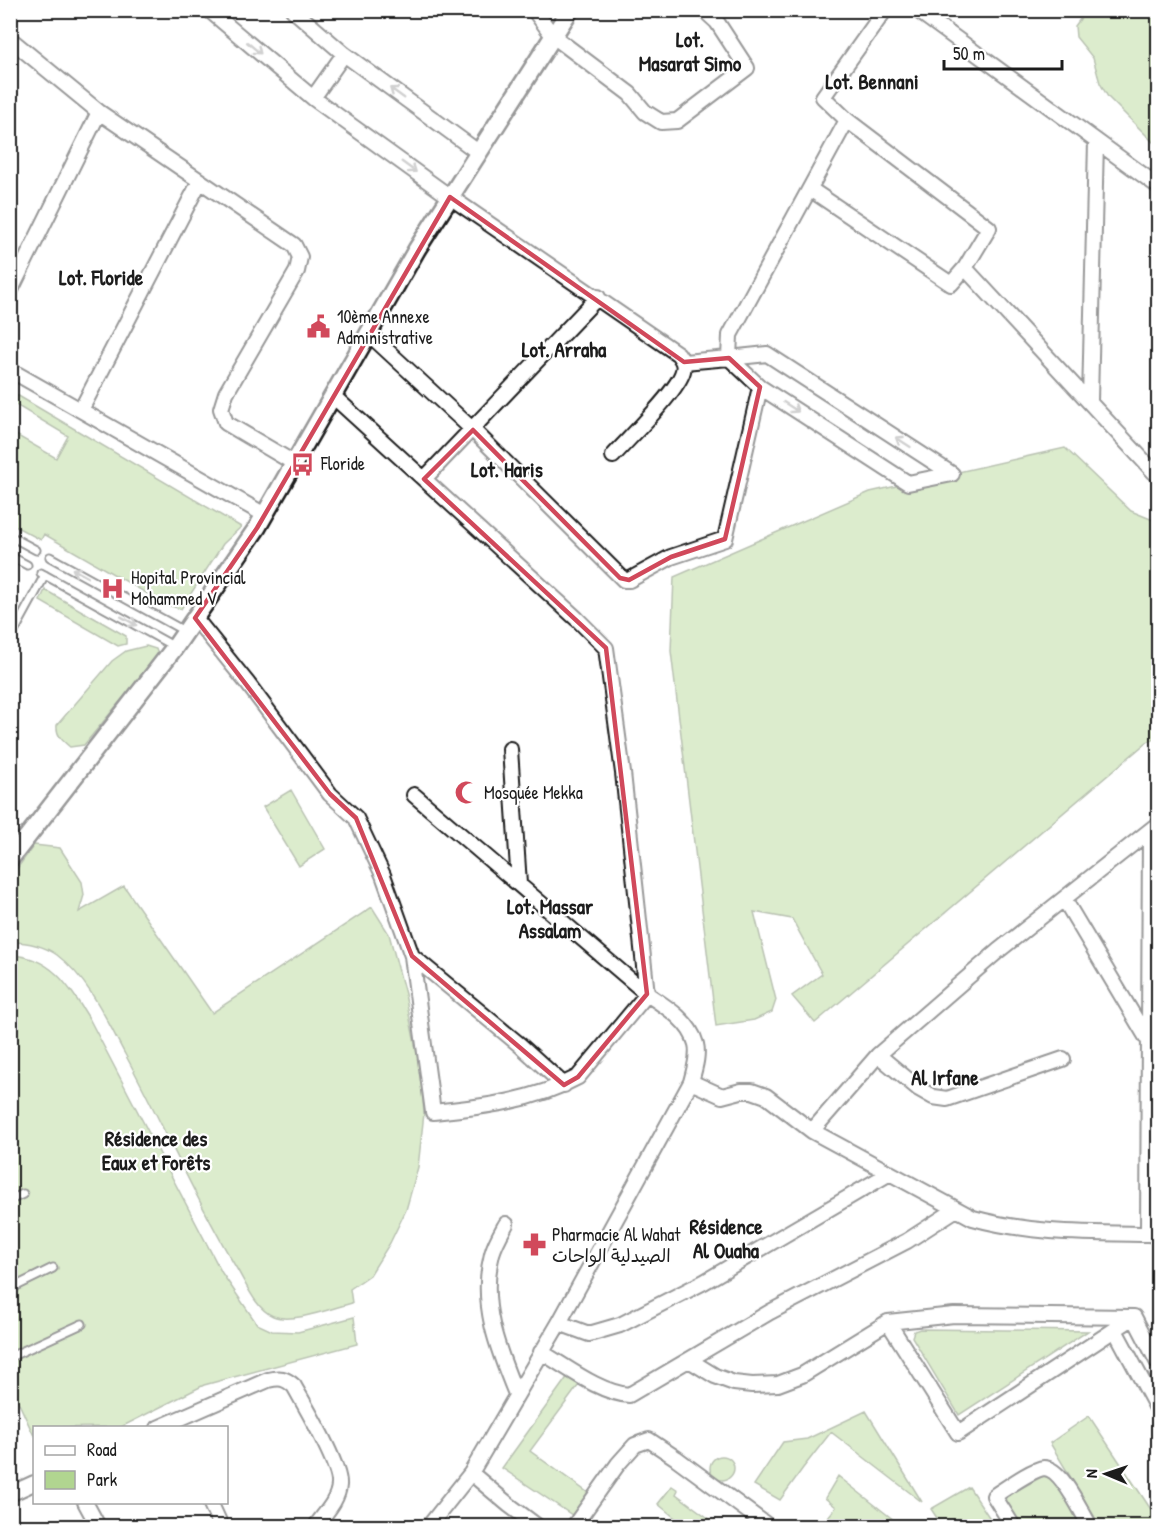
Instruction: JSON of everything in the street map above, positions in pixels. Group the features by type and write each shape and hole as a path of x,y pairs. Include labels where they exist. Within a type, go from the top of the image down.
{"street":[{"path":"209,10 313,98 450,197 678,354 684,362 684,370 677,385 613,456"},
{"path":"293,10 344,54 478,152"},
{"path":"534,10 553,36 630,94 645,112 660,122 677,121 747,68 717,22 704,10"},
{"path":"10,859 175,647 265,514 368,333 450,197 570,10"},
{"path":"810,189 951,284 965,268 989,228 847,120 823,97 885,10"},
{"path":"917,10 1158,186"},
{"path":"10,39 99,112 294,245 300,257 297,271 226,393 221,409 226,423 294,463"},
{"path":"313,98 344,54"},
{"path":"10,292 99,112"},
{"path":"684,362 729,358 767,354 952,474 908,483 760,387 729,358 730,335 847,120"},
{"path":"1090,401 1096,141"},
{"path":"81,410 200,181"},
{"path":"965,268 1155,473 1158,473"},
{"path":"424,479 598,297"},
{"path":"368,333 473,430 620,578 629,580 671,556 725,539 760,387"},
{"path":"10,370 265,514"},
{"path":"190,625 248,684 330,794 356,818 383,875 412,956 433,1112 491,1106 564,1085 578,1077 647,993 623,773 606,648 333,396"},
{"path":"510,749 519,884"},
{"path":"414,795 668,1009 692,1034 696,1046 696,1060 691,1082 559,1323 471,1473 429,1527"},
{"path":"691,1082 722,1096 741,1090 766,1096 812,1131 973,1218 1000,1226 1035,1231 1153,1235 1149,1042 1154,828"},
{"path":"812,1131 878,1055 998,951 1154,828"},
{"path":"1064,899 1149,1042"},
{"path":"412,956 512,1038 564,1085"},
{"path":"878,1055 919,1089 933,1097 947,1099 1064,1059"},
{"path":"559,1323 589,1334 620,1325 704,1282 891,1173"},
{"path":"542,1352 616,1394 629,1395 770,1312 907,1241 955,1210"},
{"path":"506,1224 492,1251 488,1288 496,1344 516,1394"},
{"path":"689,1360 715,1376 734,1383 778,1384 802,1375 888,1322 954,1316 1134,1317"},
{"path":"888,1322 958,1433 1134,1317"},
{"path":"1134,1317 1158,1363"},
{"path":"1115,1330 1158,1410"},
{"path":"173,1424 268,1380 278,1377 286,1379 294,1386 337,1469 339,1484 336,1498 316,1527"},
{"path":"574,1527 618,1464 635,1445 645,1440 649,1440 676,1458 768,1527"},
{"path":"1013,1527 994,1496 1044,1468 1054,1472 1062,1479 1090,1527"},
{"path":"471,1473 537,1527"},
{"path":"10,1494 33,1483"},
{"path":"86,1504 98,1527"},
{"path":"210,1504 221,1527"}],"lane":[{"path":"11,537 36,550"},
{"path":"10,556 27,565"},
{"path":"50,557 190,625"},
{"path":"10,639 43,574 175,647"},
{"path":"10,1200 22,1194"},
{"path":"10,1288 53,1268"},
{"path":"10,1357 82,1324"}],"highlighted area":[{"path":"450,197 684,362 729,358 760,387 725,539 671,557 629,580 620,578 473,430 424,479 606,648 647,994 578,1077 564,1085 412,956 356,818 330,794 195,618 257,528"}],"green space":[{"path":"1086,11 1158,11 1158,147 1108,97 1100,83 1093,58 1076,37 1075,26"},
{"path":"10,391 241,527 223,544 181,609 167,605 44,534 41,540 11,524 11,432 56,458 68,436 11,402"},
{"path":"1065,448 1131,511 1158,522 1158,738 1147,742 815,1023 792,996 822,974 792,919 754,912 776,1000 772,1012 754,1020 716,1026 671,651 674,577 870,492"},
{"path":"45,590 126,636 126,644 118,646 40,601"},
{"path":"146,646 156,649 159,658 145,677 132,687 84,745 70,747 59,735 57,725 112,661 126,651"},
{"path":"291,790 325,849 299,866 263,807"},
{"path":"34,845 60,848 82,882 84,895 79,912 124,886 212,1013 372,907 389,934 405,994 420,1069 424,1113 418,1167 406,1210 390,1243 370,1275 350,1289 352,1303 291,1318 273,1316 261,1308 208,1217 105,1015 88,989 69,965 57,955 35,945 11,942 11,877"},
{"path":"10,955 37,961 58,976 75,996 90,1020 222,1273 257,1324 272,1331 298,1332 354,1317 357,1344 204,1385 123,1426 33,1426 33,1434 10,1384"},
{"path":"920,1329 1088,1331 959,1415 912,1337 914,1331"},
{"path":"568,1376 581,1382 530,1451 591,1495 575,1517 502,1468"},
{"path":"866,1411 922,1502 831,1432 780,1500 754,1485 783,1442 807,1439"},
{"path":"1089,1416 1152,1511 1158,1526 1100,1526 1050,1443"},
{"path":"722,1456 727,1457 733,1463 733,1473 727,1479 722,1480 717,1479 711,1473 710,1468 711,1463 717,1457"},
{"path":"838,1476 899,1524 897,1526 821,1526 836,1507 825,1498"},
{"path":"1043,1476 1055,1482 1061,1489 1083,1526 1020,1526 1006,1504 1007,1496"},
{"path":"672,1486 678,1490 676,1494 719,1526 685,1526 658,1504"},
{"path":"969,1487 995,1526 939,1526 941,1524 931,1509"}],"place":[{"name":"10ème Annexe Administrative","path":"319,327"},
{"name":"Floride","path":"303,464"},
{"name":"Hopital Provincial Mohammed V","path":"113,588"},
{"name":"Mosquée Mekka","path":"466,793"},
{"name":"Pharmacie Al Wahat الصيدلية الواحات","path":"534,1245"}],"district":[{"name":"Lot. Masarat Simo","path":"690,52"},
{"name":"Lot. Bennani","path":"872,82"},
{"name":"Lot. Floride","path":"101,278"},
{"name":"Lot. Arraha","path":"564,350"},
{"name":"Lot. Haris","path":"507,470"},
{"name":"Lot. Massar Assalam","path":"550,919"},
{"name":"Al Irfane","path":"945,1078"},
{"name":"Résidence des Eaux et Forêts","path":"156,1151"},
{"name":"Résidence Al Ouaha","path":"726,1239"}]}
